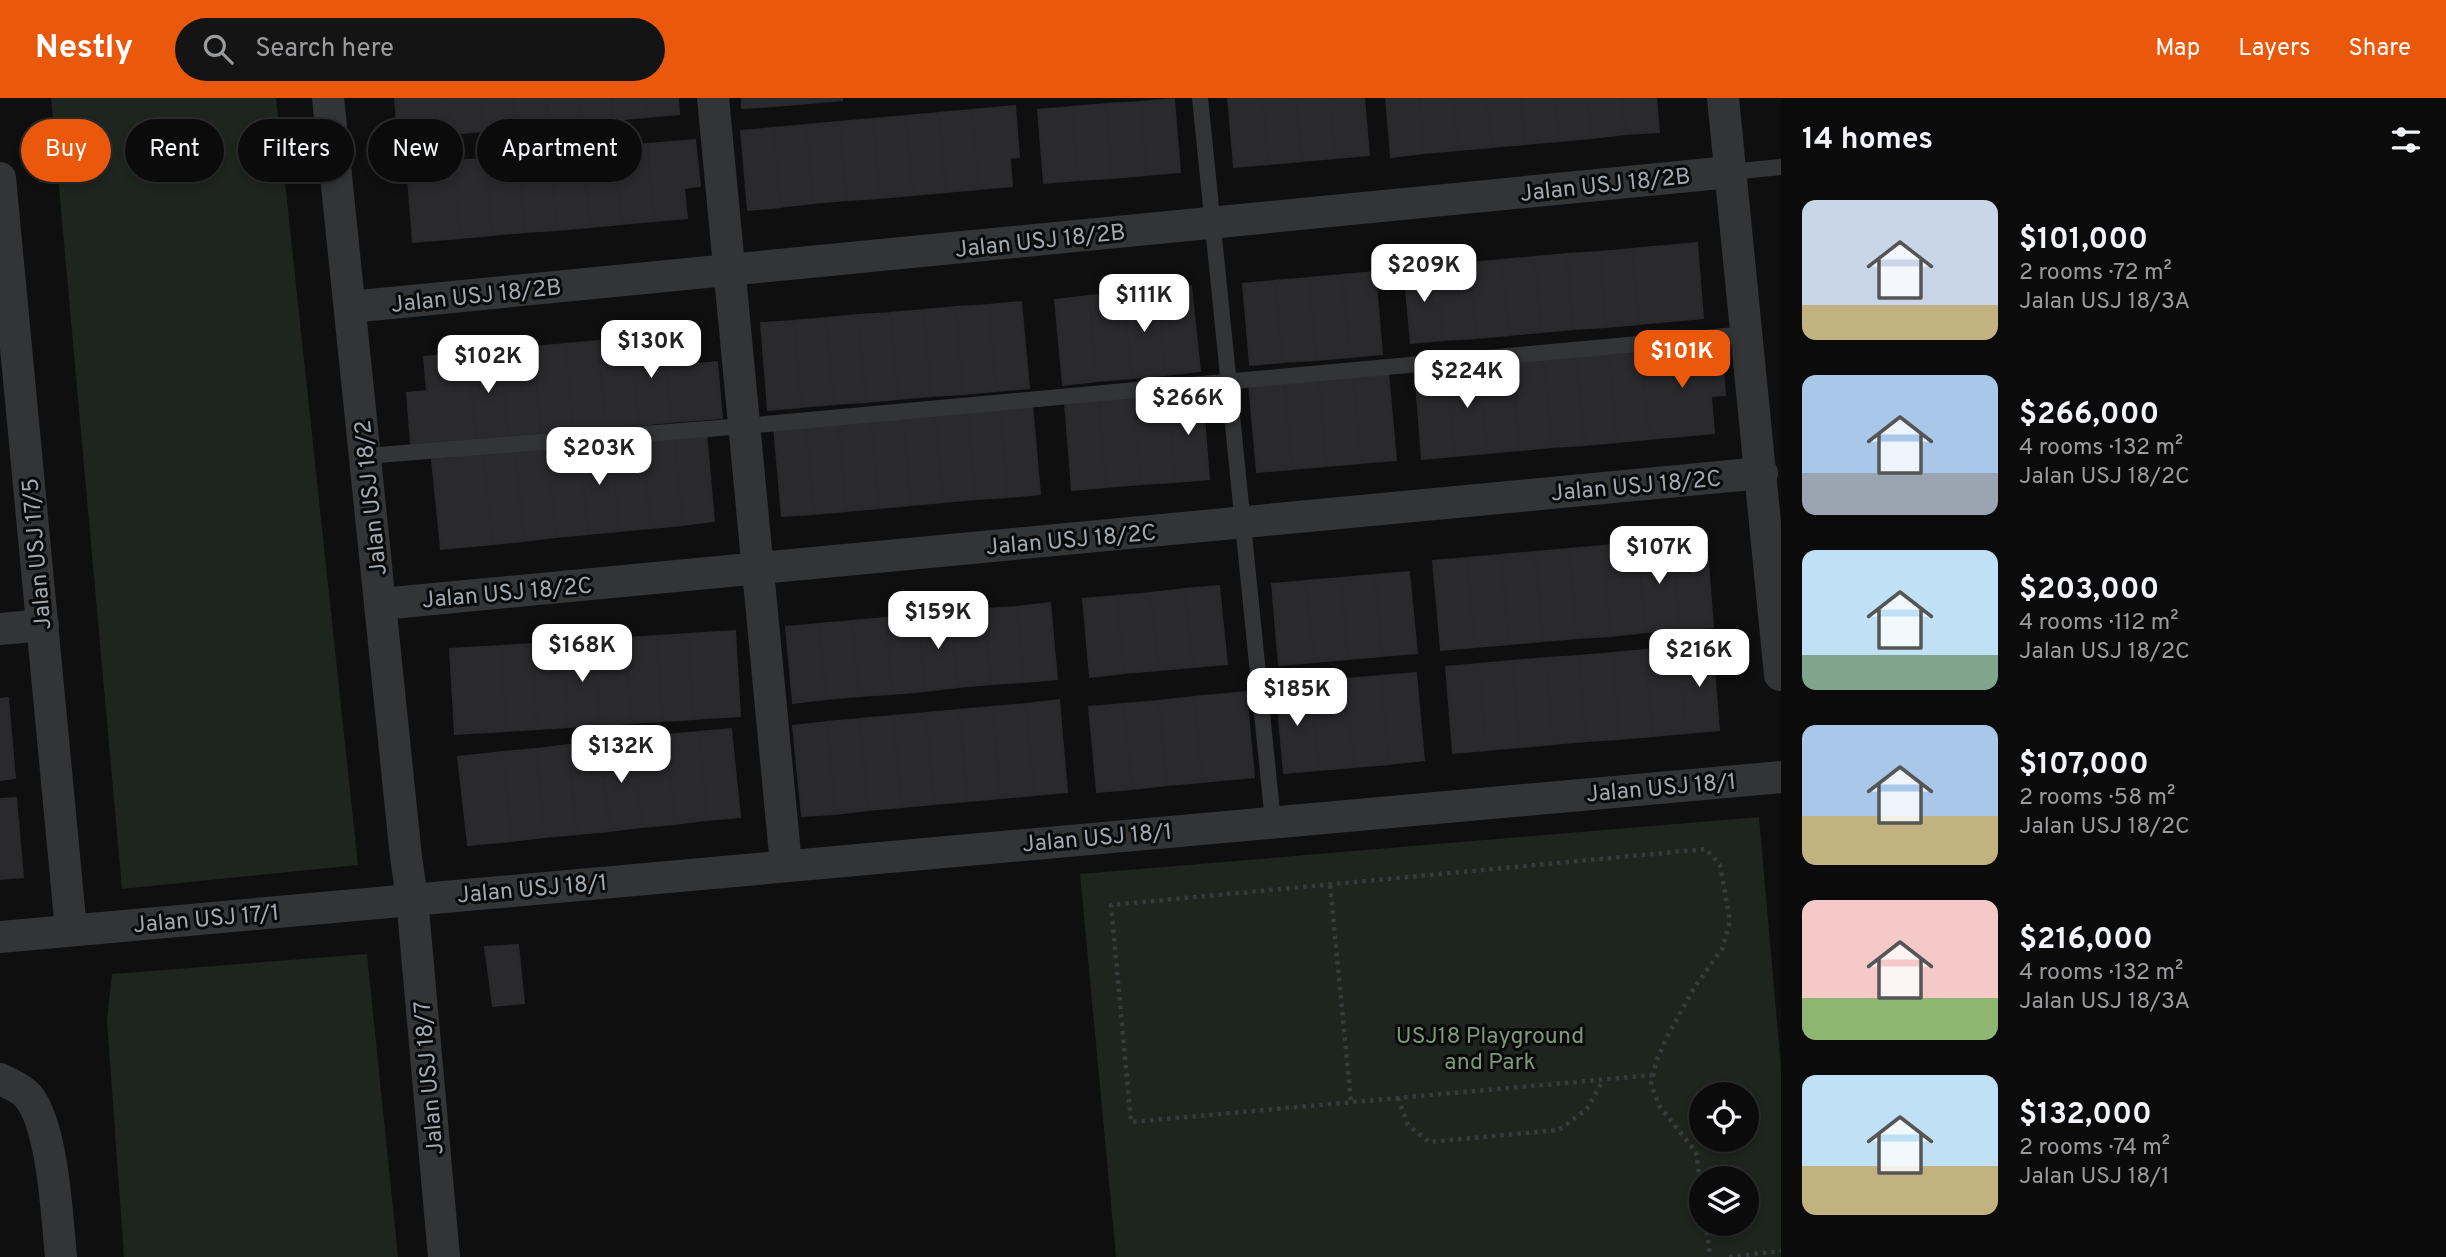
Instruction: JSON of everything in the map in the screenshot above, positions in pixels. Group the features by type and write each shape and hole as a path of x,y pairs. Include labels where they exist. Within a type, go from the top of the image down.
{"street":[{"name":"Jalan USJ 18/2","path":"328,98 412,898"},
{"path":"713,98 786,865"},
{"path":"1723,98 1747,334 1771,472 1780,675"},
{"name":"Jalan USJ 18/2B","path":"350,307 1730,172"},
{"name":"Jalan USJ 17/5","path":"0,178 7,327 43,625 71,930"},
{"name":"Jalan USJ 18/2C","path":"381,604 1771,472"},
{"path":"0,629 43,625"},
{"name":"Jalan USJ 18/1","path":"412,898 1781,777"},
{"name":"Jalan USJ 17/1","path":"0,937 412,898"},
{"name":"Jalan USJ 18/7","path":"412,898 444,1257"},
{"path":"0,1079 28,1096 39,1118 52,1170 61,1257"}],"lane":[{"path":"1200,98 1273,822"},
{"path":"1730,172 1781,167"},
{"path":"366,456 744,426 1747,334"}],"path":[{"path":"1653,1075 1131,1122 1111,905 1706,849 1720,865 1730,921 1722,949 1694,988 1656,1062 1651,1085 1660,1107 1696,1152 1698,1166"},
{"path":"1331,885 1351,1102"},
{"path":"1398,1098 1408,1125 1429,1142 1559,1130 1587,1109 1604,1079"},
{"path":"1708,1236 1710,1257"},
{"path":"1730,1257 1781,1251"}],"green space":[{"path":"51,98 276,98 278,119 238,119 238,182 285,182 358,865 122,889 59,182 111,182 111,119 53,119"},
{"name":"USJ18 Playground and Park","path":"1759,817 1781,1068 1781,1257 1116,1257 1080,874"},
{"path":"367,954 398,1257 124,1257 107,1020 112,974"}],"building":[{"path":"395,98 447,98 449,119 397,119"},
{"path":"447,98 480,98 482,119 477,119 477,132 463,133 463,119 449,119"},
{"path":"480,98 513,98 515,119 482,119"},
{"path":"513,98 546,98 548,119 515,119"},
{"path":"546,98 579,98 581,119 548,119"},
{"path":"579,98 612,98 613,119 581,119"},
{"path":"612,98 645,98 646,117 613,119"},
{"path":"645,98 678,98 679,114 646,117"},
{"path":"742,98 775,98 775,106 742,108"},
{"path":"775,98 808,98 809,103 775,106"},
{"path":"808,98 842,98 842,100 809,103"},
{"path":"1228,98 1263,98 1268,164 1234,167"},
{"path":"1263,98 1296,98 1302,161 1268,164"},
{"path":"1296,98 1330,98 1335,158 1302,161"},
{"path":"1330,98 1364,98 1369,155 1335,158"},
{"path":"1386,98 1420,98 1424,153 1391,157"},
{"path":"1420,98 1453,98 1458,150 1424,153"},
{"path":"1453,98 1487,98 1492,147 1458,150"},
{"path":"1487,98 1521,98 1525,144 1492,147"},
{"path":"1521,98 1555,98 1559,141 1525,144"},
{"path":"1555,98 1588,98 1592,138 1559,141"},
{"path":"1588,98 1622,98 1625,134 1592,138"},
{"path":"1622,98 1656,98 1659,132 1625,134"},
{"path":"1174,99 1180,172 1146,175 1141,102"},
{"path":"1141,102 1146,175 1112,178 1106,104"},
{"path":"1106,104 1112,178 1078,180 1072,107"},
{"path":"1015,106 1019,157 1010,158 1012,186 979,189 972,110"},
{"path":"1072,107 1078,180 1044,183 1038,110"},
{"path":"972,110 979,189 946,192 939,113"},
{"path":"939,113 946,192 913,195 906,116"},
{"path":"906,116 913,195 880,198 873,119"},
{"path":"873,119 880,198 847,200 839,122"},
{"path":"839,122 847,200 813,203 806,125"},
{"path":"806,125 813,203 780,207 774,128"},
{"path":"774,128 780,207 748,210 741,131"},
{"path":"695,140 700,186 684,188 687,218 654,221 648,144"},
{"path":"648,144 654,221 622,224 618,182 642,182 642,145"},
{"path":"463,160 477,160 477,182 487,182 492,235 460,238 455,182 463,182"},
{"path":"408,182 455,182 460,238 413,242"},
{"path":"487,182 520,182 525,232 492,235"},
{"path":"520,182 553,182 557,230 525,232"},
{"path":"553,182 586,182 590,227 557,230"},
{"path":"586,182 618,182 622,224 590,227"},
{"path":"1697,243 1703,318 1639,324 1632,249"},
{"path":"1632,249 1639,324 1606,327 1600,252"},
{"path":"1600,252 1606,327 1573,329 1567,254"},
{"path":"1567,254 1573,329 1541,332 1535,257"},
{"path":"1535,257 1541,332 1509,335 1502,260"},
{"path":"1502,260 1509,335 1476,338 1470,263"},
{"path":"1470,263 1476,338 1443,340 1437,265"},
{"path":"1437,265 1443,340 1411,343 1404,268"},
{"path":"1375,272 1382,354 1350,357 1342,275"},
{"path":"1342,275 1350,357 1316,360 1309,278"},
{"path":"1309,278 1316,360 1283,362 1275,281"},
{"path":"1275,281 1283,362 1250,365 1243,284"},
{"path":"1191,286 1200,371 1165,375 1158,290"},
{"path":"1158,290 1165,375 1132,378 1123,293"},
{"path":"1123,293 1132,378 1097,381 1089,296"},
{"path":"1089,296 1097,381 1063,385 1055,300"},
{"path":"1021,302 1029,388 996,391 989,305"},
{"path":"989,305 996,391 963,394 956,307"},
{"path":"956,307 963,394 931,396 924,310"},
{"path":"924,310 931,396 898,399 891,313"},
{"path":"891,313 898,399 866,402 858,315"},
{"path":"858,315 866,402 834,404 826,318"},
{"path":"826,318 834,404 801,407 794,321"},
{"path":"794,321 801,407 768,410 761,323"},
{"path":"696,333 698,364 717,362 722,418 671,422 663,336"},
{"path":"663,336 671,422 639,425 631,339"},
{"path":"631,339 639,425 606,428 598,341"},
{"path":"598,341 606,428 573,431 566,344"},
{"path":"566,344 573,431 541,434 533,347"},
{"path":"1721,344 1725,395 1711,396 1714,433 1649,439 1641,351"},
{"path":"533,347 541,434 508,437 501,350"},
{"path":"501,350 508,437 476,439 468,353"},
{"path":"1641,351 1649,439 1617,442 1609,354"},
{"path":"468,353 476,439 411,445 407,393 427,391 424,357"},
{"path":"1609,354 1617,442 1585,445 1576,356"},
{"path":"1576,356 1585,445 1552,447 1544,359"},
{"path":"1544,359 1552,447 1520,450 1512,363"},
{"path":"1512,363 1520,450 1487,453 1479,365"},
{"path":"1479,365 1487,453 1455,456 1447,368"},
{"path":"1447,368 1455,456 1422,459 1415,371"},
{"path":"1388,372 1396,460 1361,463 1353,375"},
{"path":"1353,375 1361,463 1326,466 1319,378"},
{"path":"1319,378 1326,466 1292,469 1284,381"},
{"path":"1284,381 1292,469 1257,472 1249,384"},
{"path":"1202,392 1209,479 1175,482 1168,395"},
{"path":"1168,395 1175,482 1141,484 1133,398"},
{"path":"1133,398 1141,484 1106,487 1099,401"},
{"path":"1099,401 1106,487 1072,490 1065,404"},
{"path":"1032,404 1040,494 1008,497 1000,406"},
{"path":"1000,406 1008,497 976,499 967,409"},
{"path":"967,409 976,499 943,502 935,412"},
{"path":"935,412 943,502 911,505 903,415"},
{"path":"903,415 911,505 879,508 871,418"},
{"path":"871,418 879,508 846,511 838,420"},
{"path":"838,420 846,511 814,514 806,423"},
{"path":"806,423 814,514 782,516 774,427"},
{"path":"706,432 714,521 683,525 674,435"},
{"path":"674,435 683,525 651,528 642,439"},
{"path":"642,439 651,528 619,531 611,441"},
{"path":"611,441 619,531 588,534 579,445"},
{"path":"579,445 588,534 556,537 547,448"},
{"path":"547,448 556,537 524,541 515,451"},
{"path":"515,451 524,541 493,544 483,454"},
{"path":"483,454 493,544 441,549 432,460"},
{"path":"1706,537 1713,627 1680,630 1671,540"},
{"path":"1671,540 1680,630 1646,632 1637,543"},
{"path":"1637,543 1646,632 1611,636 1603,546"},
{"path":"1603,546 1611,636 1577,638 1569,549"},
{"path":"1569,549 1577,638 1543,641 1535,552"},
{"path":"1535,552 1543,641 1509,644 1501,555"},
{"path":"1501,555 1509,644 1475,647 1467,558"},
{"path":"1467,558 1475,647 1441,650 1433,561"},
{"path":"1409,572 1417,653 1382,656 1375,575"},
{"path":"1375,575 1382,656 1348,659 1341,578"},
{"path":"1341,578 1348,659 1314,662 1306,581"},
{"path":"1306,581 1314,662 1279,665 1272,584"},
{"path":"1219,586 1227,664 1193,667 1185,589"},
{"path":"1185,589 1193,667 1159,670 1151,593"},
{"path":"1151,593 1159,670 1124,673 1117,596"},
{"path":"1117,596 1124,673 1090,677 1083,599"},
{"path":"1050,603 1057,679 1024,682 1017,607"},
{"path":"1017,607 1024,682 991,684 984,609"},
{"path":"984,609 991,684 958,687 951,612"},
{"path":"951,612 958,687 925,691 918,615"},
{"path":"918,615 925,691 892,694 885,618"},
{"path":"885,618 892,694 859,696 852,621"},
{"path":"852,621 859,696 826,699 819,624"},
{"path":"819,624 826,699 793,703 786,627"},
{"path":"735,631 740,716 693,719 688,634"},
{"path":"688,634 693,719 662,721 657,636"},
{"path":"657,636 662,721 631,723 626,638"},
{"path":"626,638 631,723 600,725 594,640"},
{"path":"594,640 600,725 569,727 563,642"},
{"path":"563,642 569,727 537,729 532,644"},
{"path":"532,644 537,729 506,731 501,646"},
{"path":"1712,645 1719,730 1686,733 1679,647"},
{"path":"501,646 506,731 455,734 450,649"},
{"path":"1679,647 1686,733 1653,736 1645,650"},
{"path":"1645,650 1653,736 1619,739 1613,653"},
{"path":"1613,653 1619,739 1586,741 1579,656"},
{"path":"1579,656 1586,741 1553,744 1546,658"},
{"path":"1546,658 1553,744 1520,747 1512,661"},
{"path":"1512,661 1520,747 1486,750 1479,664"},
{"path":"1479,664 1486,750 1453,753 1446,667"},
{"path":"1416,673 1424,760 1389,764 1381,676"},
{"path":"1381,676 1389,764 1354,767 1346,679"},
{"path":"1346,679 1354,767 1319,770 1311,683"},
{"path":"1311,683 1319,770 1284,773 1276,686"},
{"path":"1246,692 1254,777 1202,782 1194,697"},
{"path":"1194,697 1202,782 1167,785 1159,701"},
{"path":"8,698 15,778 0,780 0,699"},
{"path":"1059,700 1067,792 1034,795 1026,704"},
{"path":"1159,701 1167,785 1132,789 1124,704"},
{"path":"1026,704 1034,795 1001,798 992,707"},
{"path":"1124,704 1132,789 1097,792 1089,707"},
{"path":"992,707 1001,798 968,801 959,710"},
{"path":"959,710 968,801 934,804 926,713"},
{"path":"926,713 934,804 902,807 893,716"},
{"path":"893,716 902,807 868,810 860,719"},
{"path":"860,719 868,810 835,814 827,722"},
{"path":"827,722 835,814 802,816 793,726"},
{"path":"731,729 740,817 707,820 699,732"},
{"path":"699,732 707,820 675,824 666,735"},
{"path":"666,735 675,824 642,827 633,739"},
{"path":"633,739 642,827 610,831 600,742"},
{"path":"600,742 610,831 577,834 568,745"},
{"path":"568,745 577,834 545,837 536,749"},
{"path":"536,749 545,837 512,841 503,752"},
{"path":"503,752 512,841 468,845 458,757"},
{"path":"16,798 23,877 0,879 0,799"},
{"path":"518,945 524,1003 493,1006 485,947"}]}
